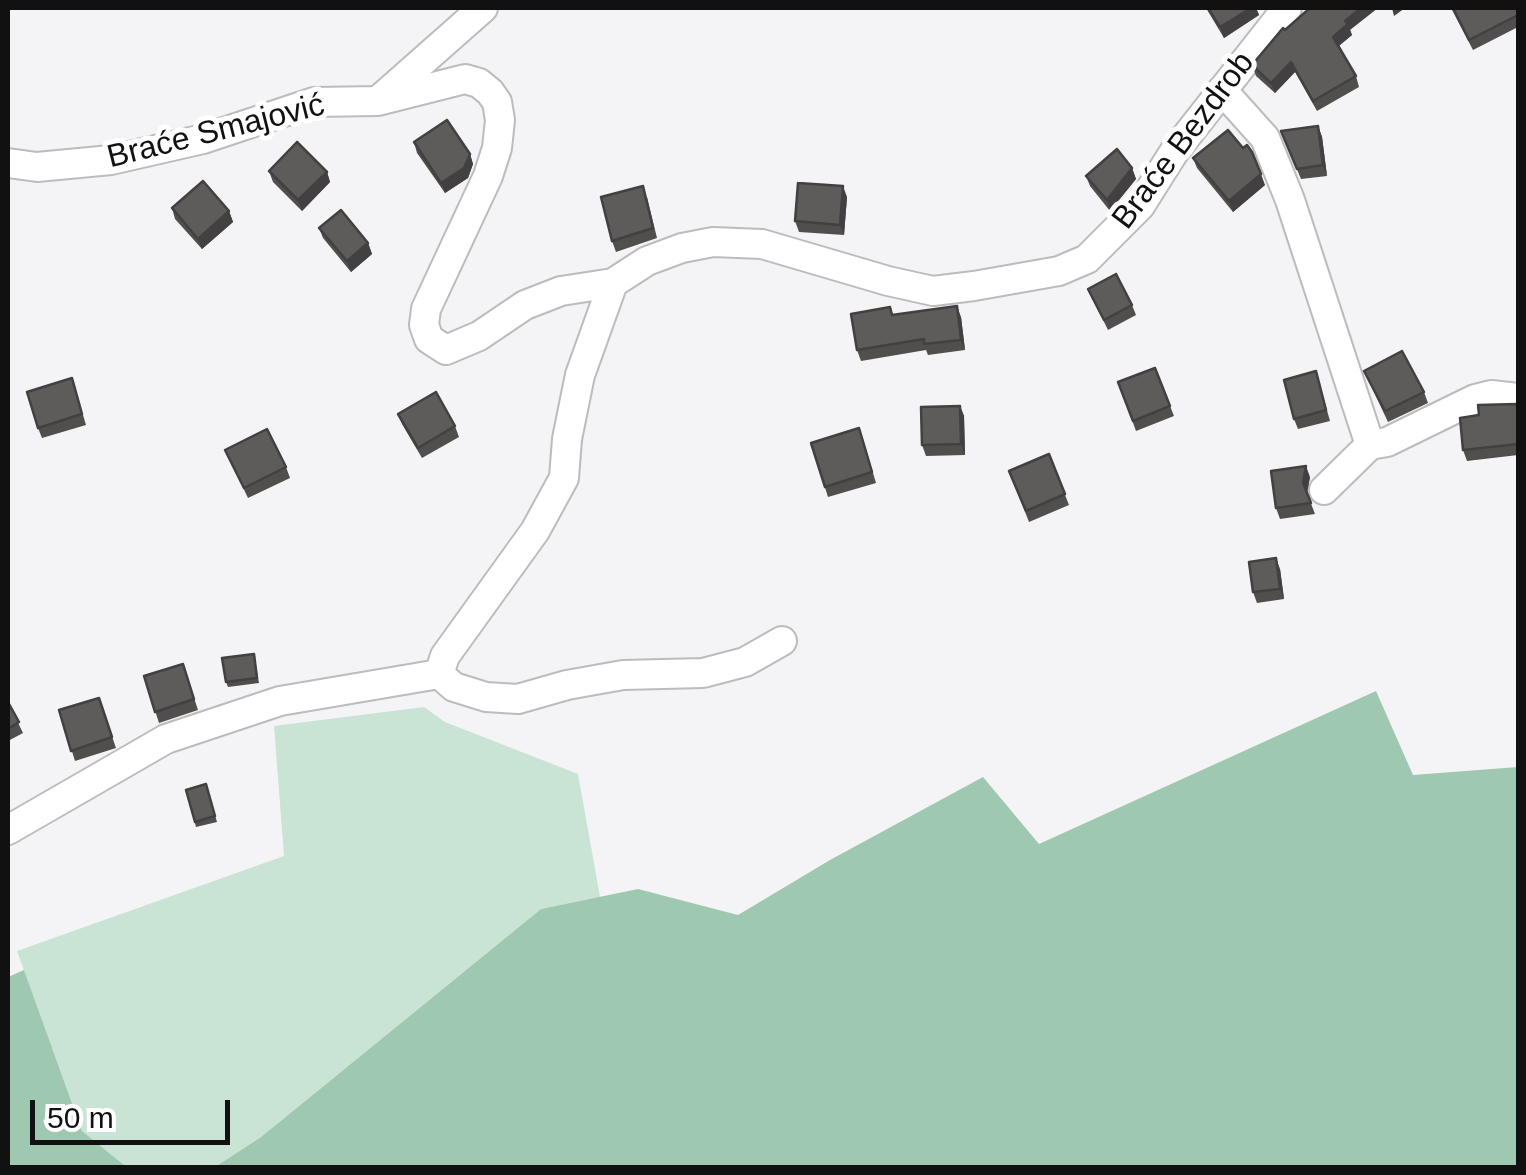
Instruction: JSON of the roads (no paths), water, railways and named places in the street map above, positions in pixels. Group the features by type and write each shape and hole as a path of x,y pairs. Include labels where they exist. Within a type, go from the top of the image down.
{"street":[{"path":"378,101 484,8"},
{"name":"Braće Bezdrob","path":"613,283 647,261 713,242 762,244 933,291 1020,280 1087,260 1140,206 1174,152 1286,8"},
{"name":"Braće Smajović","path":"8,163 38,167 111,160 202,139 304,104 378,101 465,80 479,83 497,102 497,148 426,310 424,325 429,339 446,350 458,347 525,305 561,290 613,283"},
{"path":"1222,90 1265,138 1272,154 1370,445"},
{"path":"439,674 445,656 535,531 564,478 567,439 580,375 613,283"},
{"path":"1324,490 1370,445 1387,442 1475,400 1491,395 1518,398"},
{"path":"439,674 454,687 486,697 518,699 623,674 703,673 744,662 782,641"},
{"path":"8,830 166,739 280,700 439,674"}]}
